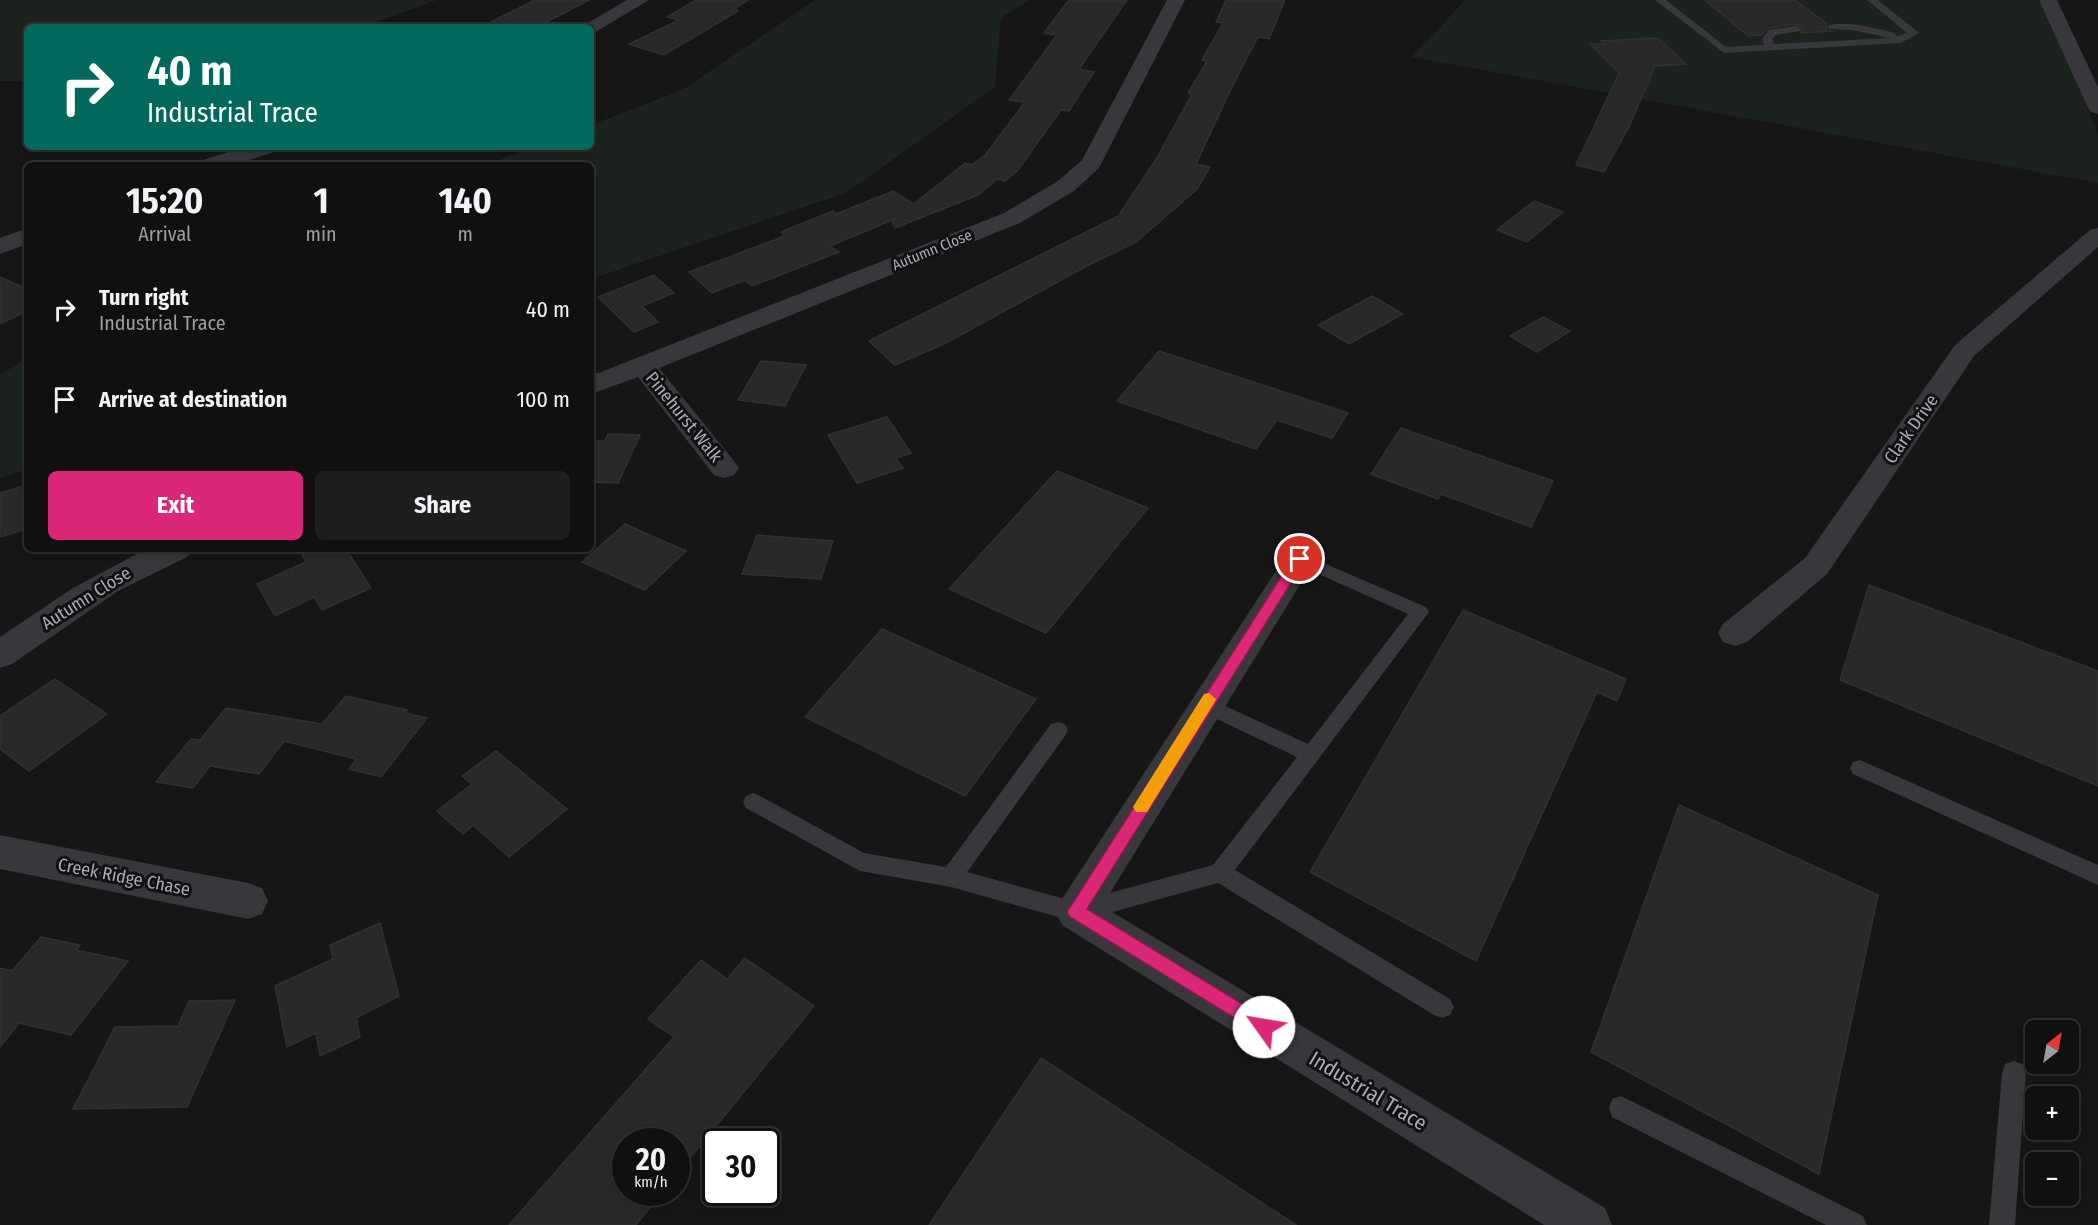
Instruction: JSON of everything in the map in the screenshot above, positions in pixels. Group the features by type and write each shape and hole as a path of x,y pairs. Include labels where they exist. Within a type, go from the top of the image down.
{"street":[{"path":"594,25 640,0"},
{"name":"Autumn Close","path":"594,385 1012,218 1066,186 1090,163 1176,0"},
{"path":"2048,0 2098,108"},
{"path":"220,162 257,150"},
{"name":"Clark Drive","path":"1735,633 1816,566 1964,351 2098,235"},
{"path":"0,247 24,236"},
{"name":"Pinehurst Walk","path":"643,366 724,468"},
{"name":"Autumn Close","path":"0,655 66,606 147,560 168,552"},
{"path":"1076,912 1205,705 1300,559"},
{"name":"Creek Ridge Chase","path":"0,852 248,901"},
{"name":"Industrial Trace","path":"1076,912 1588,1225"}],"lane":[{"path":"1660,0 1724,50 1905,38 1914,33 1872,0"},
{"path":"1832,27 1852,27 1905,38"},
{"path":"1771,48 1767,39 1773,32 1796,30"},
{"path":"753,802 860,862 951,877 1076,912 1220,873 1420,612 1300,559"},
{"path":"1205,705 1311,754"},
{"path":"951,877 1058,730"},
{"path":"1860,768 2098,875"},
{"path":"1220,873 1442,1007"},
{"path":"2002,1225 2014,1073"},
{"path":"1621,1108 1854,1225"}],"shaded area":[{"path":"0,0 437,0 369,24 24,24 24,81 0,81"},
{"path":"815,0 1029,0 1001,18 995,87 846,193 594,278 594,162 494,162 525,150 594,150 594,124 682,90"},
{"path":"1465,0 2044,0 2098,135 2098,183 1412,57"},
{"path":"24,360 24,470 0,478 0,375"}],"building":[{"path":"535,0 589,0 543,24 487,24"},
{"path":"696,0 748,0 736,7 738,11 664,55 629,44 679,20 667,17"},
{"path":"1069,0 1127,0 1079,69 1094,72 1069,111 1061,110 1018,170 1005,181 997,179 978,195 895,228 892,222 897,218 830,246 839,252 752,286 745,280 712,293 689,272 785,236 781,232 833,211 836,214 893,191 914,204 965,163 972,165 985,155 1025,102 1009,100 1057,35 1044,33"},
{"path":"1226,0 1285,0 1269,39 1258,37 1196,164 1210,167 1197,189 1136,242 1085,267 944,344 895,365 869,341 1122,214 1120,213 1155,161 1192,94 1188,93 1207,61 1202,60 1223,23 1216,22"},
{"path":"1705,0 1795,0 1826,23 1826,31 1833,31 1800,33 1803,28 1796,24 1769,28 1762,35 1748,36"},
{"path":"1658,38 1686,64 1655,66 1629,127 1604,172 1576,165 1619,73 1590,44 1604,44 1601,41"},
{"path":"1534,201 1563,212 1527,242 1497,230"},
{"path":"654,275 674,293 642,306 658,322 634,332 598,297"},
{"path":"0,277 24,288 24,312 0,324"},
{"path":"1372,296 1403,314 1349,344 1318,325"},
{"path":"1543,317 1570,331 1537,352 1510,336"},
{"path":"1159,351 1348,413 1332,438 1277,420 1256,449 1117,401"},
{"path":"761,361 806,365 785,406 738,400"},
{"path":"887,417 911,453 896,458 903,468 857,483 828,435"},
{"path":"1401,428 1553,481 1531,527 1441,494 1438,499 1371,474"},
{"path":"608,434 640,435 618,483 594,482 594,441 605,441"},
{"path":"1057,471 1148,508 1046,633 949,589"},
{"path":"24,486 24,530 0,537 0,493"},
{"path":"625,524 686,551 645,590 582,562"},
{"path":"757,535 833,541 821,579 742,574"},
{"path":"301,552 348,552 371,588 322,610 314,597 275,616 257,584 306,562"},
{"path":"1869,585 2098,671 2098,786 1840,680"},
{"path":"1463,610 1626,679 1617,701 1597,692 1476,961 1310,872"},
{"path":"882,629 1036,699 965,796 805,717"},
{"path":"55,679 107,714 29,771 0,749 0,716"},
{"path":"346,696 407,710 405,713 427,718 381,777 349,769 356,759 284,741 259,774 210,766 193,788 156,782 191,739 200,740 226,708 322,724"},
{"path":"496,751 567,809 509,857 473,825 463,834 437,811 472,784 462,776"},
{"path":"1679,805 1878,895 1819,1174 1591,1052"},
{"path":"380,923 399,996 356,1018 360,1037 320,1056 316,1033 287,1047 275,986 333,959 330,945"},
{"path":"41,937 80,945 76,950 128,961 71,1035 19,1023 0,1047 0,968 12,971"},
{"path":"745,958 814,1006 714,1128 702,1128 702,1143 690,1158 690,1128 612,1128 612,1206 651,1206 636,1225 509,1225 674,1037 648,1019 701,960 727,979"},
{"path":"235,1000 187,1107 73,1109 115,1027 178,1026 189,1001"},
{"path":"1041,1058 1296,1225 929,1225"}],"slow traffic":[{"path":"1141,807 1209,699"}],"route":[{"path":"1264,1027 1076,912 1205,705 1300,559"}]}
